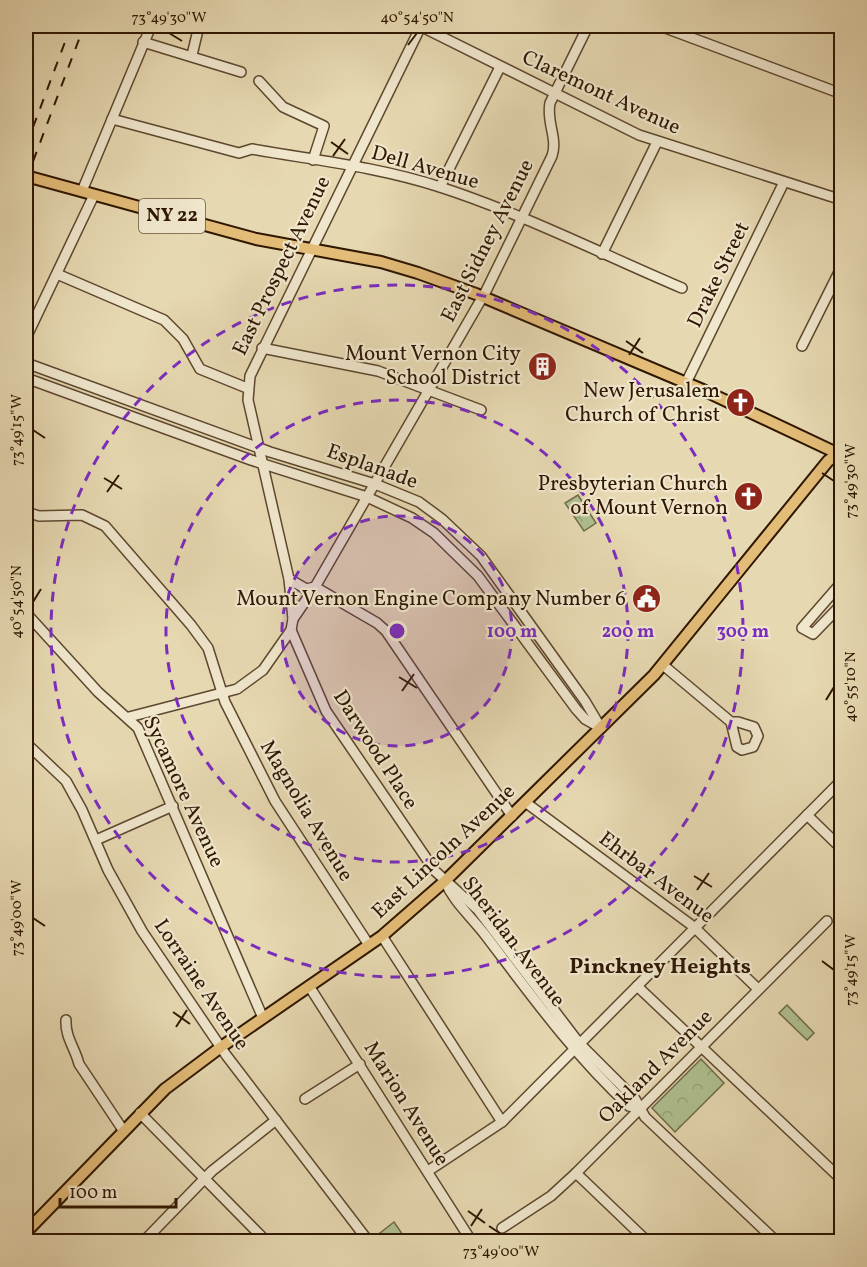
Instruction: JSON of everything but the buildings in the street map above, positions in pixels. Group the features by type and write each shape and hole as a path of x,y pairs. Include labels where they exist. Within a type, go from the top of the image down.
{"main road":[{"name":"NY 22","path":"26,176 256,239 311,248 401,268 482,297 687,383 840,452"},
{"name":"East Lincoln Avenue","path":"26,1232 123,1130 182,1075 382,936 445,881 663,665 828,460 840,452"}],"street":[{"path":"82,191 151,26"},
{"path":"192,55 198,30 193,26"},
{"name":"Claremont Avenue","path":"421,26 500,67 657,142 842,200"},
{"name":"East Prospect Avenue","path":"129,717 237,689 263,670 291,630 293,619 289,579 258,447 248,388 262,348 421,26"},
{"name":"East Sidney Avenue","path":"293,619 315,587 375,484 482,297 522,219 555,145 548,113 554,93 588,26"},
{"path":"660,26 842,94"},
{"path":"143,42 242,72"},
{"path":"440,187 500,67"},
{"path":"259,81 283,107 324,126 313,160"},
{"name":"Dell Avenue","path":"112,119 238,153 252,149 352,166 440,187 522,219 682,288"},
{"path":"603,254 657,142"},
{"name":"Drake Street","path":"687,383 784,182"},
{"path":"26,338 94,195"},
{"path":"802,346 842,266"},
{"path":"57,274 164,320 183,339 200,369 248,388"},
{"path":"262,348 358,366 429,388 481,410"},
{"name":"Esplanade","path":"26,363 258,447 375,484 419,502 468,542 505,588 585,701 601,728"},
{"name":"Esplanade","path":"26,378 367,497 412,518 434,532 465,561 576,709 585,719 601,728"},
{"name":"Magnolia Avenue","path":"26,512 39,516 82,515 105,526 208,648 222,693 275,801 369,945"},
{"path":"289,579 306,589 315,587 377,623 386,632 512,816"},
{"path":"842,582 805,631 813,634 818,631 842,604"},
{"name":"Sycamore Avenue","path":"26,613 98,692 129,717 138,728 263,1018"},
{"name":"Darwood Place","path":"291,630 326,711 401,824 445,881"},
{"path":"663,665 731,722"},
{"name":"Lorraine Avenue","path":"26,743 66,781 96,840 108,870 142,931 221,1047 366,1238"},
{"path":"428,1171 502,1122 842,780"},
{"name":"Ehrbar Avenue","path":"525,802 694,927 758,989"},
{"path":"96,840 173,806"},
{"path":"807,815 842,849"},
{"name":"Sheridan Avenue","path":"445,881 458,890 478,910 576,1046 635,1099 638,1108 777,1242"},
{"name":"Oakland Avenue","path":"502,1228 551,1197 826,921"},
{"path":"382,936 502,1122"},
{"name":"Marion Avenue","path":"309,986 472,1242"},
{"path":"637,986 842,1180"},
{"path":"66,1020 66,1035 76,1052 79,1064 123,1130"},
{"path":"305,1099 360,1064"},
{"path":"140,1113 206,1177 266,1241"},
{"path":"143,1242 206,1177 276,1120"},
{"path":"576,1173 648,1242"}],"green space":[{"path":"578,495 596,523 584,531 565,503"},
{"path":"787,1005 814,1033 807,1040 779,1013"},
{"path":"701,1059 724,1083 675,1132 652,1108"},
{"path":"394,1222 407,1241 378,1241 375,1237"}],"railway":[{"path":"26,146 71,26"},
{"path":"26,180 84,26"}],"place":[{"name":"Mount Vernon City School District","path":"542,366"},
{"name":"New Jerusalem Church of Christ","path":"741,403"},
{"name":"Presbyterian Church of Mount Vernon","path":"749,496"},
{"name":"Mount Vernon Engine Company Number 6","path":"647,599"}],"district":[{"name":"Pinckney Heights","path":"660,967"}]}
